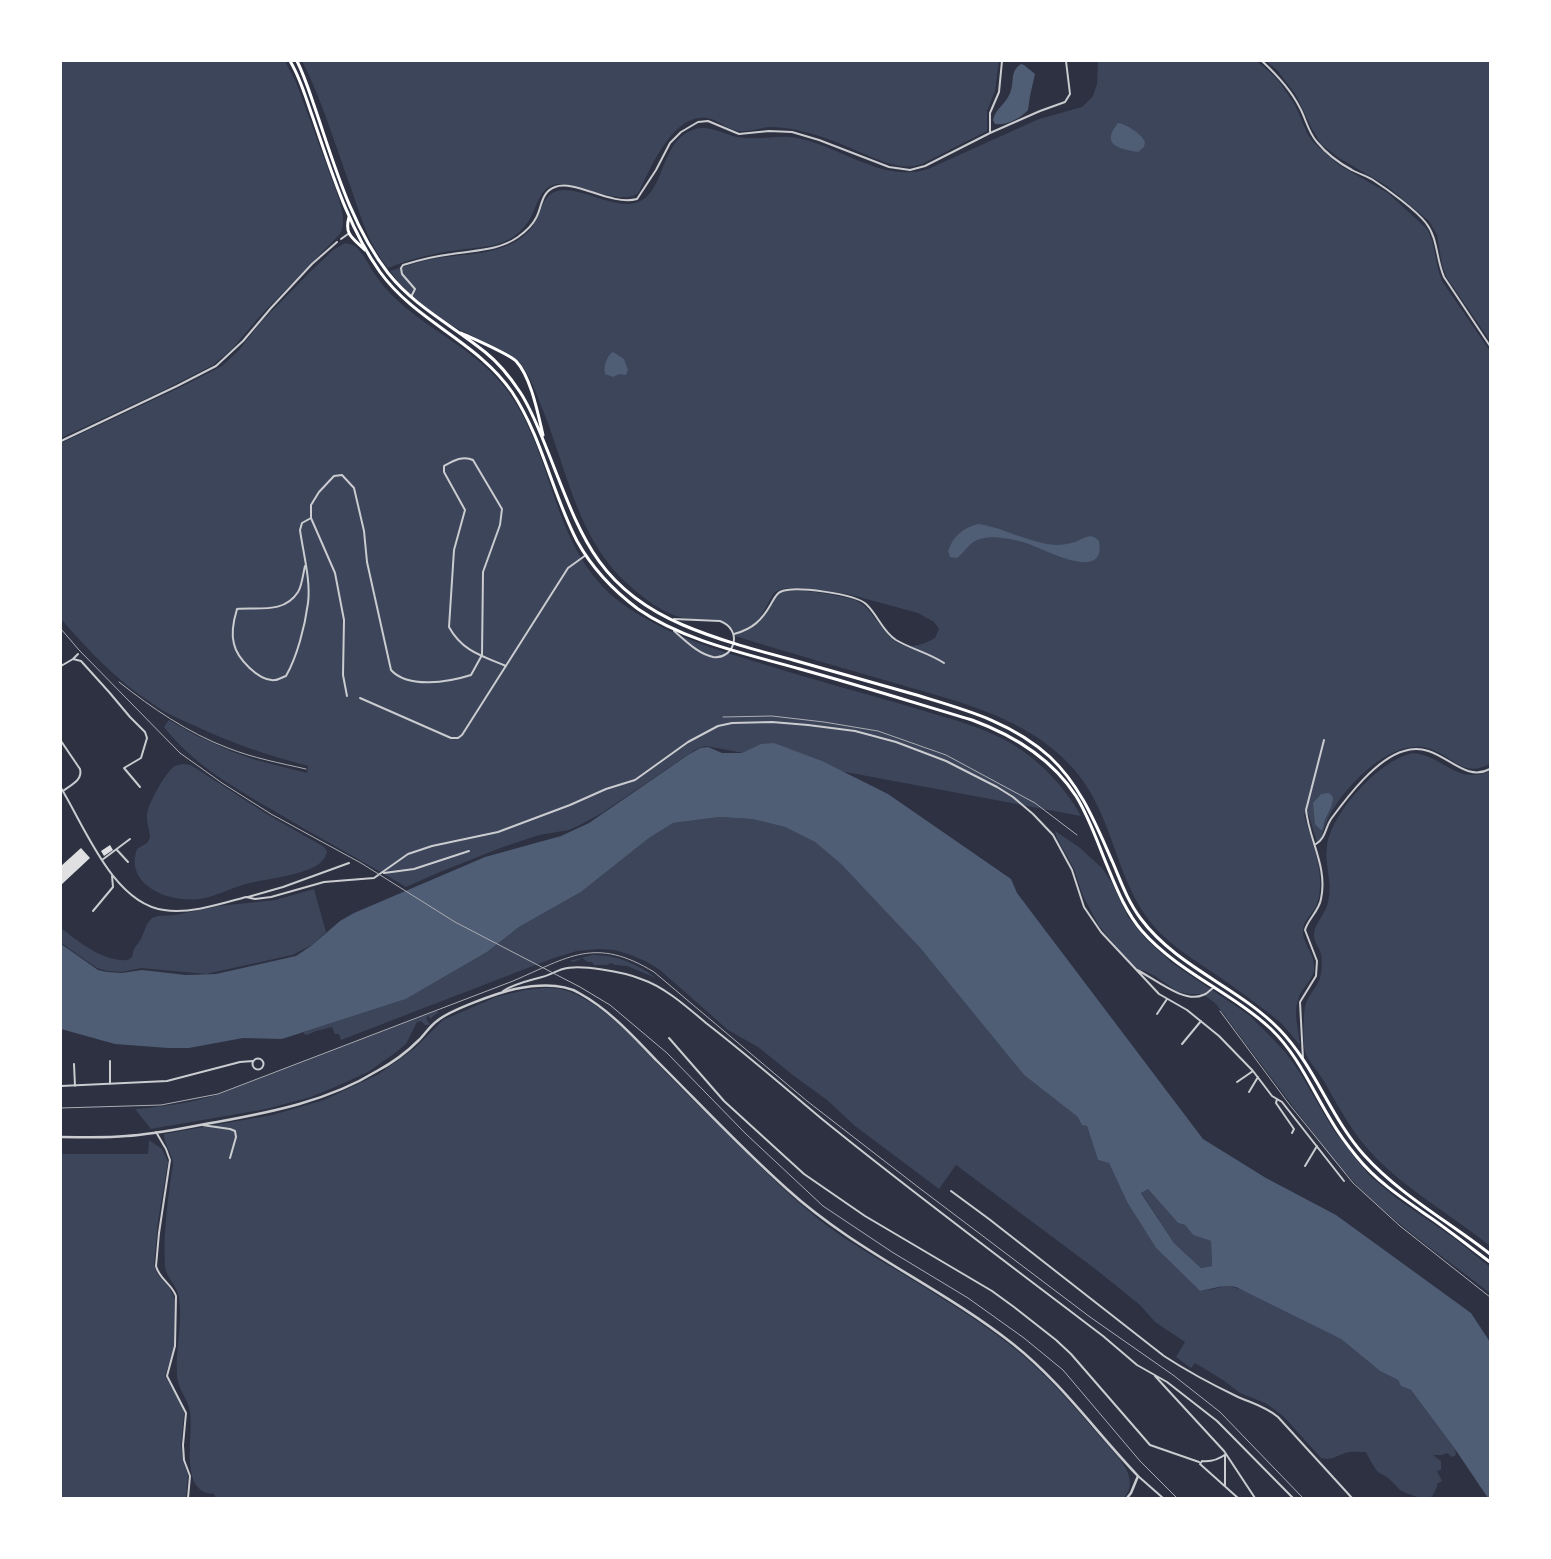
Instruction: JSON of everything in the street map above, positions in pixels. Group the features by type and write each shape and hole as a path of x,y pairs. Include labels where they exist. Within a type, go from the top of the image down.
{"highway":[{"path":"290,61 300,82 349,216 367,252 400,296 411,306 469,346 511,391 533,431 568,521 586,555 602,576 624,598 668,626 706,641 972,720 996,729 1028,747 1056,772 1075,796 1085,812 1125,906 1134,920 1154,943 1167,955 1255,1016 1271,1030 1290,1050 1301,1066 1332,1123 1368,1169 1402,1198 1490,1262"},
{"path":"297,61 354,214 378,260 411,298 489,355 523,397 544,442 579,530 592,552 620,587 652,610 708,634 981,715 1017,732 1034,744 1061,768 1085,802 1133,908 1155,936 1175,954 1266,1017 1281,1031 1303,1059 1342,1127 1364,1155 1396,1186 1490,1254"},
{"path":"349,216 348,234 367,252"},
{"path":"452,329 515,360 526,378 536,403 544,442"}],"street":[{"path":"990,133 990,113 999,92 1002,61"},
{"path":"411,298 416,289 402,274 401,268 404,265 429,258 491,248 510,242 526,231 532,224 546,194 555,187 569,186 614,199 636,199 656,170 670,143 681,132 698,122 708,121 739,134 769,131 792,132 819,140 889,167 910,170 925,166 990,133 1067,100 1070,89 1066,61"},
{"path":"1262,61 1277,75 1294,98 1308,128 1316,141 1325,150 1343,165 1372,179 1425,222 1435,240 1440,268 1444,277 1490,346"},
{"path":"341,239 348,234"},
{"path":"61,441 216,366 239,345 312,264 337,242"},
{"path":"346,696 343,675 345,630 335,572 311,518 311,506 319,492 334,476 342,475 354,488 364,531 367,562 390,670 398,678 436,682 452,681 471,675 482,656 483,572 500,525 502,509 473,460 468,457 454,460 444,466 444,472 465,510 454,550 449,627 453,635 467,650 482,656 506,666"},
{"path":"305,566 298,592 285,605 270,609 237,609 234,618 234,644 244,664 262,677 274,680 286,676 295,661 308,602 305,566 300,530 302,523 311,518"},
{"path":"360,698 450,738 458,738 462,735 568,568 586,555"},
{"path":"734,634 747,630 758,623 766,614 775,596 781,591 804,590 842,594 864,602 883,628 897,640 944,663"},
{"path":"668,626 700,652 712,657 722,656 732,646 734,634 730,627 720,621 670,619"},
{"path":"61,666 78,654"},
{"path":"73,659 80,660 145,732 147,738 141,758 124,768 140,787"},
{"path":"383,874 400,859 418,851 432,846 498,832 570,805 606,789 635,780 688,742 718,726 732,723 772,722 833,727 871,734 928,753 973,774 1013,797 1048,828 1072,870 1084,907 1102,932 1159,994 1187,1010 1219,1036 1253,1071 1272,1096 1282,1102 1344,1181"},
{"path":"1303,1059 1300,1002 1316,976 1317,962 1305,930 1322,897 1322,872 1306,810 1324,740"},
{"path":"61,741 80,769 81,774 78,780 62,790 112,878 113,888 93,911"},
{"path":"1316,844 1323,839 1331,820 1362,780 1396,754 1412,748 1418,748 1440,755 1469,772 1482,772 1490,769"},
{"path":"102,860 130,840"},
{"path":"117,850 128,862"},
{"path":"246,898 271,897 324,882 364,880 383,874 414,870 469,851"},
{"path":"109,872 123,887 149,905 163,910 180,910 246,898 349,863"},
{"path":"61,1137 121,1137 200,1125 292,1107 354,1084 378,1071 410,1048 438,1019 501,992 514,984 544,977 564,968 577,967 638,978 648,981 678,1001 740,1049 886,1171 1103,1336 1138,1365 1181,1392 1217,1421 1294,1498"},
{"path":"1135,969 1180,994 1203,996 1214,987"},
{"path":"501,992 532,986 557,986 569,988 602,1008 628,1029 656,1060 773,1176 812,1211 856,1243 962,1308 1015,1345 1064,1392 1138,1476 1163,1498"},
{"path":"1157,1014 1167,999"},
{"path":"1182,1044 1201,1021"},
{"path":"669,1038 724,1101 804,1174 865,1216 992,1291 1014,1307 1071,1354 1150,1445 1199,1462 1238,1498"},
{"path":"61,1086 167,1081 240,1062 253,1061 256,1058 261,1060 262,1066 258,1069 255,1068 252,1064 253,1061"},
{"path":"110,1061 110,1084"},
{"path":"74,1064 75,1086"},
{"path":"1237,1082 1253,1071"},
{"path":"1250,1092 1258,1077"},
{"path":"1277,1099 1276,1103 1294,1129 1292,1133"},
{"path":"200,1125 235,1131 236,1137 230,1158"},
{"path":"156,1132 170,1160 156,1266 157,1272 173,1289 176,1296 176,1346 167,1376 186,1413 183,1444 184,1460 190,1476 188,1498"},
{"path":"1305,1166 1317,1146"},
{"path":"951,1191 1164,1356 1186,1370 1269,1410 1278,1417 1352,1498"},
{"path":"1154,1374 1225,1455 1256,1498"},
{"path":"1199,1462 1202,1460 1213,1461 1225,1455"},
{"path":"1225,1455 1225,1486"},
{"path":"1127,1498 1138,1476"},
{"path":"1131,1493 1133,1498"}],"shaded area":[{"path":"61,61 285,61 296,82 339,199 343,221 340,234 261,315 232,349 213,365 61,438"},
{"path":"302,61 999,61 995,91 987,111 987,131 922,164 903,166 890,164 834,141 795,130 769,127 739,131 711,119 695,119 684,124 665,144 639,192 632,196 612,196 567,184 552,185 540,196 525,226 507,241 431,255 388,268 366,231 323,109"},
{"path":"1098,61 1257,61 1281,84 1295,105 1308,135 1314,143 1339,165 1388,193 1427,229 1442,281 1490,351 1490,764 1472,769 1457,764 1436,751 1427,748 1412,747 1397,751 1368,769 1343,795 1326,823 1321,839 1317,842 1308,813 1304,814 1317,858 1320,893 1314,910 1303,926 1303,935 1313,959 1314,970 1299,996 1297,1005 1296,1016 1300,1045 1282,1024 1270,1014 1178,948 1153,925 1134,896 1092,794 1079,775 1062,757 1044,743 1026,730 1006,720 964,703 735,636 735,634 748,630 757,624 781,592 795,590 852,599 863,605 895,641 905,646 918,645 935,638 939,629 934,622 918,613 848,594 805,588 787,588 774,593 758,621 751,627 735,633 724,622 710,619 686,619 666,612 654,605 631,587 613,569 587,529 568,483 536,393 527,373 519,362 509,354 455,327 435,314 406,290 390,271 432,259 479,253 509,245 529,231 548,196 557,191 576,191 619,203 629,204 638,202 647,196 654,187 670,151 678,140 687,132 701,128 746,138 798,138 814,142 878,168 894,171 911,172 928,169 1039,119 1082,107 1093,96 1097,84"},
{"path":"1266,61 1490,61 1490,341 1447,278 1442,265 1437,235 1429,221 1387,186 1339,158 1321,144 1296,95 1277,70"},
{"path":"1021,64 1035,74 1028,110 1013,121 995,124 994,116 1008,97 1015,70"},
{"path":"1118,123 1129,127 1141,136 1145,142 1144,147 1138,152 1114,145 1111,141 1111,136"},
{"path":"345,243 357,248 380,282 397,300 474,357 502,383 527,425 568,532 581,558 598,581 620,602 670,631 705,645 957,721 1003,739 1034,760 1052,776 1068,795 1081,816 706,746 698,748 602,813 580,825 569,830 539,835 503,847 406,887 254,799 226,782 199,762 164,727 169,720 195,735 256,760 307,773 308,766 235,743 162,710 116,676 61,619 61,443 222,366 238,351 262,321 311,271 333,250"},
{"path":"613,352 624,359 628,370 626,375 619,374 613,377 605,374 606,362"},
{"path":"978,524 997,528 1046,544 1063,545 1090,536 1099,541 1099,554 1093,561 1070,560 1023,542 990,537 976,540 957,558 950,557 948,551 956,537 963,530"},
{"path":"774,743 822,761 888,794 1011,879 1017,893 1203,1139 1266,1178 1336,1215 1471,1313 1490,1342 1490,1498 1488,1498 1455,1449 1411,1390 1401,1386 1398,1380 1380,1371 1341,1339 1236,1287 1222,1286 1200,1291 1156,1248 1127,1202 1109,1163 1098,1160 1087,1126 1082,1125 1078,1117 1024,1075 921,949 841,864 815,842 785,827 752,819 719,817 673,823 649,838 581,892 519,927 487,952 406,999 282,1039 243,1038 189,1048 168,1048 115,1044 61,1029 61,944 98,970 122,973 142,970 186,975 216,974 296,956 311,946 340,921 354,913 485,857 561,836 589,823 700,748 708,747 722,753 742,753 761,744","holes":["1148,1189 1178,1223 1185,1225 1193,1235 1211,1241 1212,1266 1201,1268 1174,1243 1141,1193"]},
{"path":"1413,753 1424,755 1468,775 1478,775 1490,771 1490,1246 1417,1193 1376,1158 1348,1123 1304,1048 1305,1007 1320,978 1321,971 1321,954 1315,941 1314,933 1316,925 1327,906 1329,895 1326,853 1330,833 1337,818 1347,804 1372,776 1400,757"},
{"path":"183,764 197,769 265,813 324,847 327,851 325,858 316,866 301,872 243,885 205,898 175,898 152,889 143,882 137,873 135,862 137,849 147,843 150,838 147,814 158,788 171,769"},
{"path":"1329,793 1333,797 1333,802 1321,830 1315,824 1313,803 1321,794"},
{"path":"719,817 752,819 785,827 815,842 841,864 921,949 1024,1075 1079,1117 1087,1126 1098,1160 1109,1163 1127,1202 1156,1248 1200,1291 1227,1285 1248,1292 1341,1339 1380,1371 1398,1380 1401,1386 1411,1390 1455,1449 1456,1455 1452,1457 1447,1453 1433,1455 1441,1461 1441,1470 1437,1471 1442,1481 1437,1484 1432,1496 1428,1498 1420,1497 1401,1491 1388,1478 1378,1472 1366,1452 1345,1453 1331,1459 1321,1458 1284,1417 1274,1409 1265,1403 1240,1393 1195,1363 1191,1368 1176,1357 1185,1342 1155,1322 1140,1305 1094,1268 956,1165 939,1189 855,1126 827,1100 758,1047 728,1030 660,970 631,955 615,950 577,951 551,959 341,1040 339,1034 335,1034 332,1027 307,1035 304,1034 304,1032 406,999 487,952 519,927 581,892 649,838 673,823"},
{"path":"1055,831 1079,847 1102,868 1112,883 1128,917 1147,940 1172,963 1249,1015 1286,1053 1334,1131 1369,1175 1396,1198 1454,1238 1490,1267 1490,1293 1400,1224 1356,1184 1331,1157 1216,1004 1203,994 1178,992 1155,976 1135,969 1099,926 1083,896 1074,869"},
{"path":"314,889 326,932 312,945 292,955 206,974 141,968 122,972 107,971 97,968 61,943 61,928 92,950 110,958 128,960 132,957 134,949 152,918 219,906 275,900"},
{"path":"592,955 618,958 642,968 656,978 627,966 611,963 607,965 594,965 592,962 582,958 574,962 569,961"},
{"path":"543,988 557,988 567,991 599,1008 626,1031 687,1094 806,1209 839,1235 991,1330 1022,1354 1058,1389 1119,1458 1128,1474 1130,1482 1129,1490 1124,1498 216,1498 214,1494 203,1491 196,1484 192,1474 190,1461 190,1412 179,1386 177,1376 180,1317 179,1297 165,1266 165,1227 173,1164 164,1134 272,1115 324,1100 379,1074 415,1048 443,1020 496,997"},
{"path":"436,1011 439,1012 431,1019 428,1016 426,1018 430,1025 425,1025 421,1021 417,1022 406,1044 368,1072 311,1097 266,1109 151,1129 135,1109 176,1104 217,1095"},
{"path":"149,1140 162,1149 168,1162 158,1221 154,1264 157,1274 169,1287 175,1299 174,1349 165,1376 182,1405 184,1413 181,1445 188,1475 186,1498 61,1498 61,1154 148,1154"},
{"path":"1148,1189 1178,1223 1185,1225 1193,1235 1211,1241 1212,1266 1201,1268 1174,1243 1141,1192"}],"building":[{"path":"110,845 113,850 104,856 101,851"},
{"path":"81,848 90,858 61,885 61,866"}],"railway":[{"path":"61,629 79,650 180,753 222,783 271,814 361,863 455,922 580,987 610,1005 667,1053 746,1134 823,1206 892,1252 968,1298 1024,1338 1063,1370 1140,1461 1177,1498"},
{"path":"119,682 171,719 213,742 247,755 306,769"},
{"path":"723,717 772,716 878,731 946,755 1035,803 1077,835"},
{"path":"61,1108 161,1105 218,1094 513,981 567,958 582,954 615,955 633,961 654,972 807,1101 1090,1317 1173,1375 1220,1412 1303,1498"},
{"path":"1220,1011 1289,1104 1353,1183 1400,1226 1490,1297"}]}
